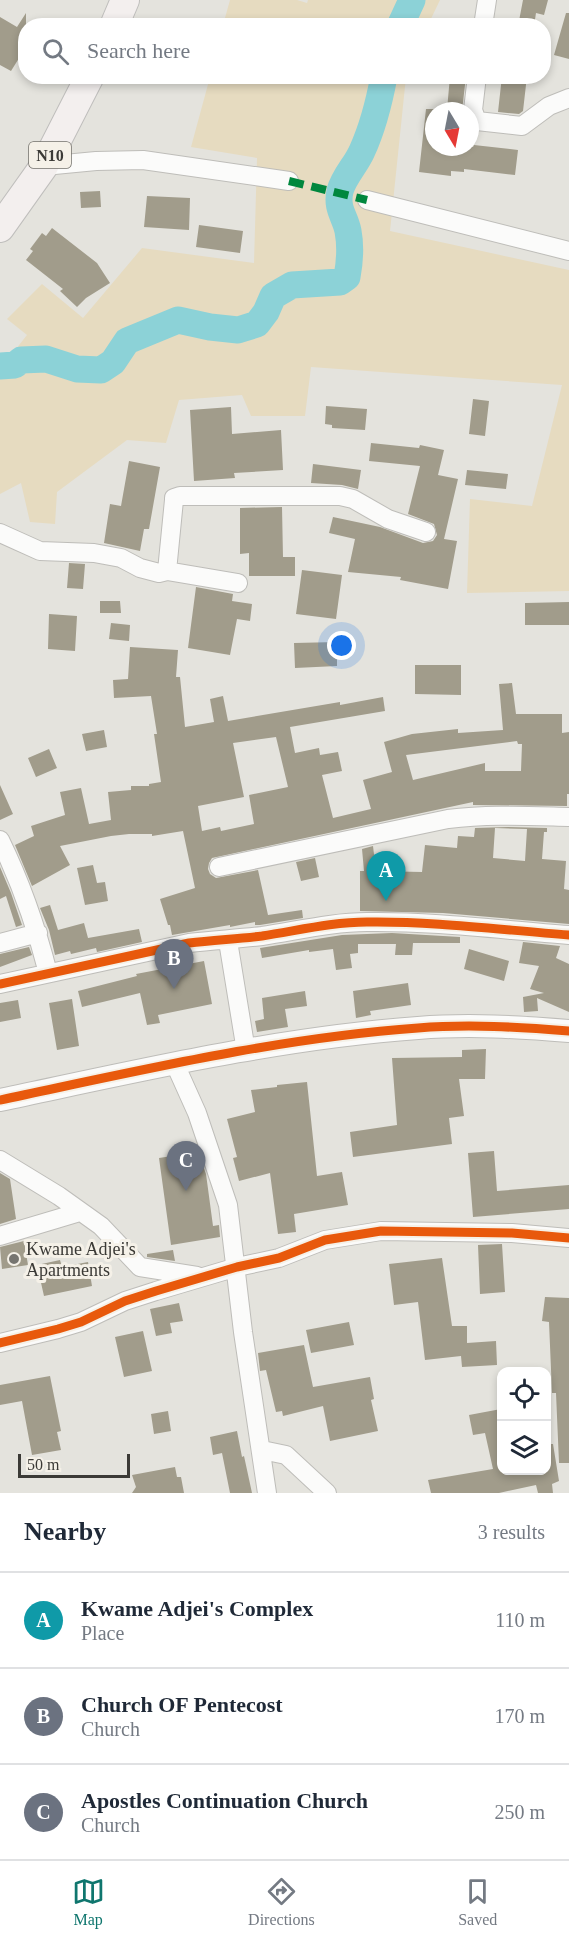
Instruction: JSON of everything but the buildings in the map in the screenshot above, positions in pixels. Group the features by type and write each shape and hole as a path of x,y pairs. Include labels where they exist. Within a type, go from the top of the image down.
{"main road":[{"path":"117,18 125,0"},
{"name":"N10","path":"2,220 44,166 86,84"}],"street":[{"path":"484,18 487,0"},
{"path":"476,84 473,110 477,121 522,126 549,106 569,98"},
{"path":"44,166 96,160 143,160 289,182"},
{"path":"367,200 569,251"},
{"path":"167,571 174,498 180,496 340,496 352,499 388,519 426,532"},
{"path":"0,533 40,551 94,553 121,558 140,568 159,573 167,571 238,583"},
{"path":"219,867 448,819 509,815 569,817"},
{"path":"0,840 25,893 48,973"},
{"path":"0,984 179,945 213,940 228,941 312,927 365,922 402,922 569,935"},
{"path":"0,943 38,933"},
{"path":"228,941 246,1051"},
{"path":"0,1100 175,1064 306,1041 418,1028 493,1026 569,1031"},
{"path":"175,1064 197,1113 225,1190 267,1493"},
{"path":"0,1160 59,1196 101,1226 140,1267 202,1278"},
{"path":"0,1236 80,1212"},
{"path":"0,1343 81,1322 125,1301 237,1267 279,1258 325,1240 381,1231 512,1233 569,1238"},
{"path":"262,1450 286,1455 327,1493"}],"shaded area":[{"path":"230,0 297,0 307,3 308,0 440,0 431,18 225,18"},
{"path":"208,84 405,84 390,231 569,270 569,591 467,593 470,499 532,506 562,385 311,367 305,416 251,416 242,395 179,400 166,443 127,440 57,492 55,524 30,522 21,483 0,494 0,356 12,354 27,335 7,319 42,284 83,318 142,248 254,263 257,158 191,147"}],"waterway":[{"path":"404,18 412,0"},
{"path":"0,366 15,365 21,360 46,359 77,369 101,370 113,362 127,341 178,320 238,330 257,324 266,312 273,296 292,285 340,282 347,277 350,243 340,208 340,191 369,133 382,84"}],"marked path":[{"path":"289,181 367,200"}],"cycle path":[{"path":"0,984 189,943 262,936 341,923 417,923 569,935"},
{"path":"0,1100 156,1067 313,1039 456,1026 569,1031"},
{"path":"0,1343 81,1322 125,1301 237,1267 279,1258 325,1240 381,1231 512,1233 569,1238"}],"place":[{"name":"Kwame Adjei's Complex","path":"386,901"},
{"name":"Church OF Pentecost","path":"174,989"},
{"name":"Apostles Continuation Church","path":"186,1191"},
{"name":"Kwame Adjei's Apartments","path":"14,1259"}]}
